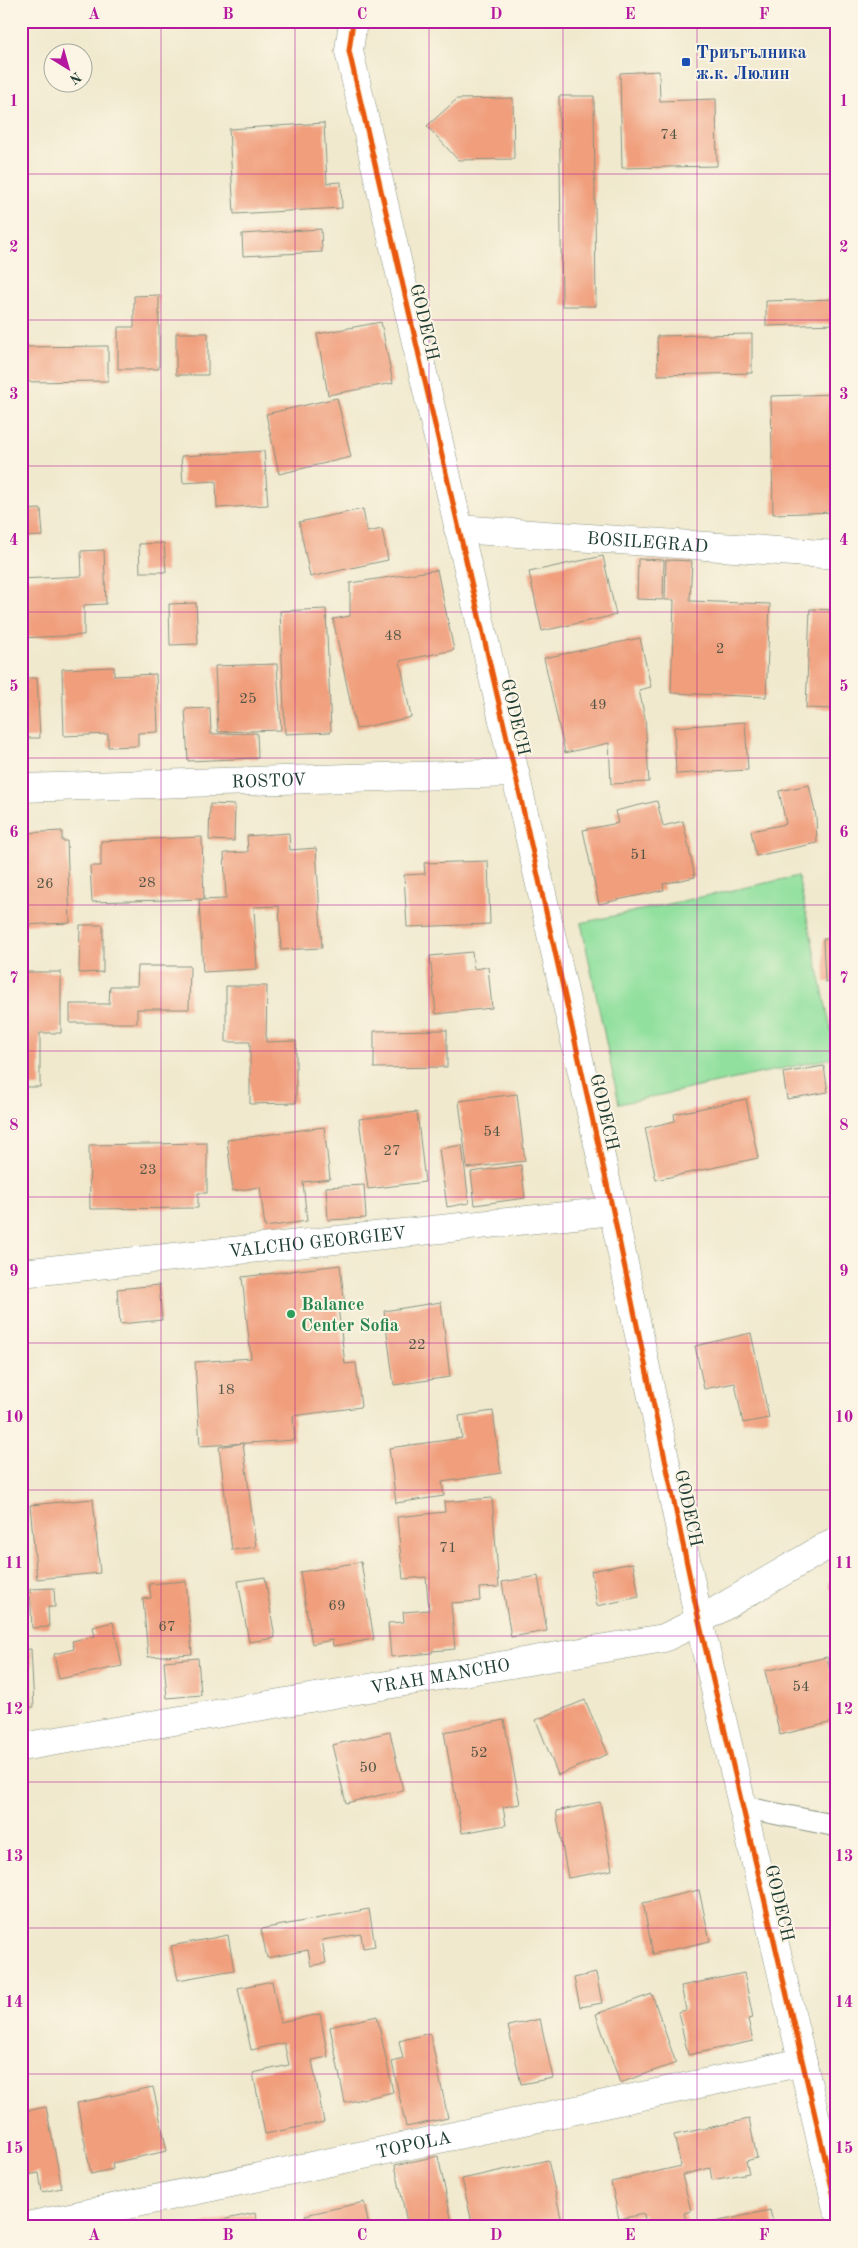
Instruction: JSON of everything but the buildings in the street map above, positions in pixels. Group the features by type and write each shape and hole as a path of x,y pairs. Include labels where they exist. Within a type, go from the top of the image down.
{"street":[{"name":"GODECH","path":"353,21 349,51 515,773 613,1211 699,1621 837,2209"},
{"name":"BOSILEGRAD","path":"458,529 837,555"},
{"name":"ROSTOV","path":"21,788 515,773"},
{"name":"VALCHO GEORGIEV","path":"21,1273 613,1211"},
{"name":"VRAH MANCHO","path":"21,1748 664,1638 699,1621 837,1540"},
{"name":"TOPOLA","path":"23,2227 803,2062"}],"lane":[{"path":"743,1807 837,1826"}],"green space":[{"path":"798,876 837,1057 619,1104 581,923"}],"cycle path":[{"path":"353,21 349,51 515,773 613,1211 699,1621 837,2209"}],"place":[{"name":"Триъгълника ж.к. Люлин","path":"686,62"},
{"name":"Balance Center Sofia","path":"291,1314"}]}
